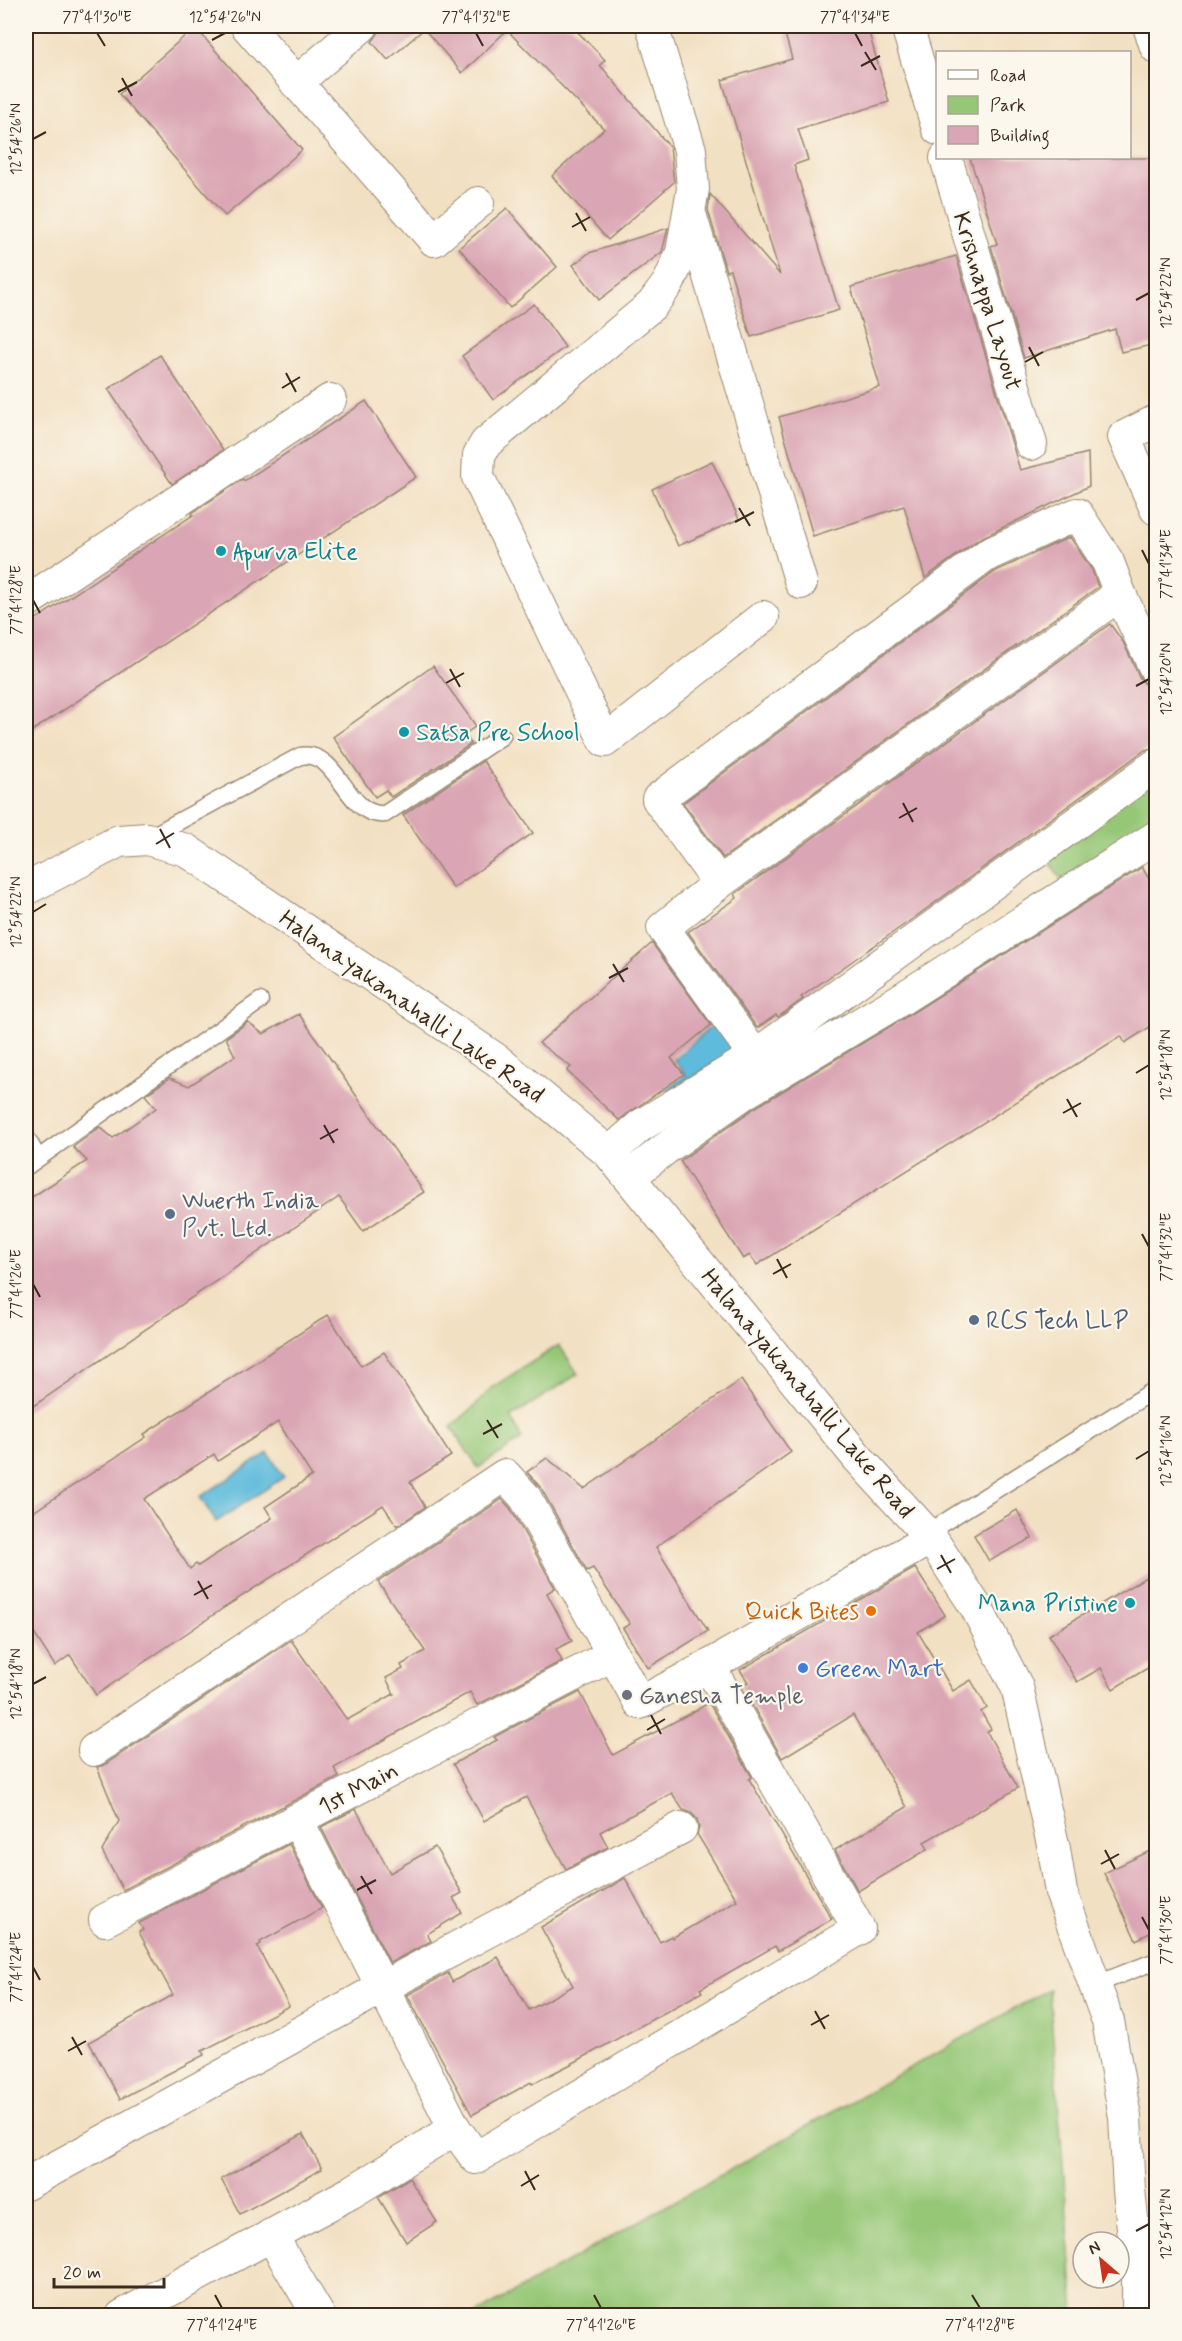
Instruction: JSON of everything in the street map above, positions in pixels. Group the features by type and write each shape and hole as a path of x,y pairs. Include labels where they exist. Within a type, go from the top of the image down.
{"street":[{"path":"247,26 434,240 478,203"},
{"path":"297,83 362,26"},
{"path":"652,26 690,150 693,189 682,252 669,282 652,305 486,443 479,455 478,477 605,741 763,617"},
{"path":"907,26 936,122"},
{"path":"1149,26 1156,47"},
{"name":"Krishnappa Layout","path":"946,159 1031,444"},
{"path":"690,213 801,583"},
{"path":"26,602 330,400"},
{"path":"1156,421 1124,437 1156,509"},
{"path":"718,883 658,799 987,555 1077,514 1108,562 1119,594 1156,670"},
{"path":"743,1073 663,928 718,883 1119,594"},
{"path":"629,1177 665,1149 743,1073 1156,765"},
{"path":"609,1153 640,1126 743,1073 895,1003 1156,837"},
{"name":"Halanayakanahalli Lake Road","path":"26,889 119,841 147,839 186,850 497,1060 609,1153 858,1458 929,1536 976,1607 1017,1687 1054,1849 1060,1892 1107,2021 1125,2117 1129,2190 1138,2276 1138,2316"},
{"path":"94,1750 505,1475 525,1497 640,1704 709,1666 929,1536"},
{"name":"1st Main","path":"105,1920 612,1655"},
{"path":"297,1820 455,2128 476,2158 859,1929 709,1666"},
{"path":"26,2184 681,1828"},
{"path":"122,2316 350,2193 455,2128"},
{"path":"271,2235 319,2316"}],"lane":[{"path":"147,839 300,756 311,754 323,761 363,809 374,815 385,814 502,736"},
{"path":"26,1137 32,1163 260,1001"},
{"path":"929,1536 1156,1389"},
{"path":"1094,1985 1156,1961"}],"green space":[{"path":"1156,773 1156,820 1062,880 1044,854"},
{"path":"559,1345 578,1374 511,1417 522,1439 478,1468 451,1427 491,1388"},
{"path":"1049,1989 1071,2265 1071,2290 1073,2290 1075,2315 474,2315"}],"water":[{"path":"718,1021 736,1049 669,1093 667,1089 686,1075 674,1059"},
{"path":"268,1453 284,1477 216,1522 200,1497"}],"building":[{"path":"380,26 572,26 605,60 600,65 670,147 674,182 608,240 552,176 604,129 507,30 462,73 424,29 388,60 372,42"},
{"path":"813,26 867,26 889,102 798,129 808,160 794,165 839,310 751,337 730,270 726,271 708,210 710,194 780,275 722,80 792,59 785,34"},
{"path":"195,27 302,150 225,216 119,94"},
{"path":"1156,158 1156,344 1121,352 1115,329 1024,358 991,246 997,244 970,159"},
{"path":"507,208 557,267 510,308 459,248"},
{"path":"668,228 662,252 599,300 573,265 589,253"},
{"path":"956,256 1020,470 1088,453 1089,486 979,539 925,578 904,506 813,536 779,417 880,387 851,287"},
{"path":"534,304 565,347 493,400 462,356"},
{"path":"160,355 223,450 172,484 108,389"},
{"name":"Apurva Elite","path":"366,401 416,477 26,735 26,626 243,479 244,481"},
{"path":"712,461 739,519 678,546 652,489"},
{"path":"1070,537 1092,570 1098,587 723,858 683,803 996,571"},
{"path":"1110,624 1123,642 1140,678 1146,685 1156,689 1156,747 1145,750 801,997 803,999 778,1017 776,1015 757,1028 688,932 737,898 735,894"},
{"name":"Satsa Pre School","path":"433,666 476,726 465,734 471,744 391,797 386,790 375,797 333,737"},
{"path":"483,761 533,833 453,888 403,815"},
{"path":"1142,867 1156,891 1156,1023 1125,1043 1121,1036 757,1265 750,1255 743,1259 680,1161 756,1107 904,1018"},
{"path":"652,943 711,1025 671,1058 684,1074 619,1120 567,1071 571,1067 539,1043"},
{"name":"Wuerth India Pvt. Ltd.","path":"299,1014 424,1192 363,1231 339,1197 26,1411 26,1201 87,1161 73,1147 100,1127 113,1138 156,1108 145,1095 170,1078 189,1086 235,1056 226,1038 248,1022 263,1034"},
{"path":"328,1315 361,1366 384,1352 451,1456 410,1482 425,1507 397,1526 383,1505 225,1607 96,1695 70,1655 55,1666 26,1621 26,1517 146,1437 144,1434","holes":["278,1422 312,1476 265,1507 272,1518 190,1569 144,1499 214,1454 218,1461"]},
{"path":"741,1380 791,1452 656,1547 708,1631 648,1668 623,1628 630,1624 593,1568 587,1571 541,1488 527,1472 547,1458 584,1489"},
{"path":"502,1499 510,1508 555,1588 547,1593 572,1641 556,1649 562,1661 477,1705 470,1692 334,1768 339,1777 123,1890 102,1851 119,1821 97,1767 104,1765 291,1640 347,1720 394,1694 386,1678 403,1669 401,1665 425,1651 378,1582"},
{"path":"1017,1510 1032,1538 989,1561 974,1535"},
{"path":"915,1568 945,1615 918,1632 953,1691 971,1680 987,1708 981,1712 991,1729 987,1732 1018,1788 924,1842 928,1849 858,1891 835,1850 907,1807 853,1715 782,1758 741,1685 748,1682 740,1670"},
{"name":"Mana Pristine","path":"1156,1571 1156,1663 1113,1689 1101,1668 1077,1682 1049,1635"},
{"path":"580,1692 613,1755 709,1703 752,1777 749,1779 832,1919 778,1951 775,1946 700,1989 702,1992 575,2062 532,2084 531,2082 472,2115 407,1995 448,1973 452,1982 498,1957 529,2010 573,1986 541,1927 625,1878 660,1942 671,1936 672,1938 737,1900 697,1834 699,1828 697,1819 691,1813 683,1810 672,1793 600,1832 608,1847 566,1869 526,1797 484,1821 453,1764 497,1740 494,1737"},
{"path":"356,1809 390,1873 435,1847 462,1893 453,1898 462,1913 427,1934 431,1941 390,1963 321,1827"},
{"path":"289,1844 322,1908 260,1942 261,1944 257,1946 289,2006 202,2051 204,2055 120,2099 89,2042 173,1995 139,1932 143,1930 139,1923"},
{"path":"1156,1848 1156,1930 1136,1940 1104,1873"},
{"path":"303,2134 322,2169 240,2214 221,2179"},
{"path":"409,2178 437,2222 406,2242 378,2197"}],"place":[{"name":"Apurva Elite","path":"221,551"},
{"name":"Satsa Pre School","path":"404,732"},
{"name":"Wuerth India Pvt. Ltd.","path":"170,1214"},
{"name":"RCS Tech LLP","path":"974,1320"},
{"name":"Mana Pristine","path":"1130,1603"},
{"name":"Quick Bites","path":"871,1611"},
{"name":"Green Mart","path":"803,1668"},
{"name":"Ganesha Temple","path":"627,1695"}]}
